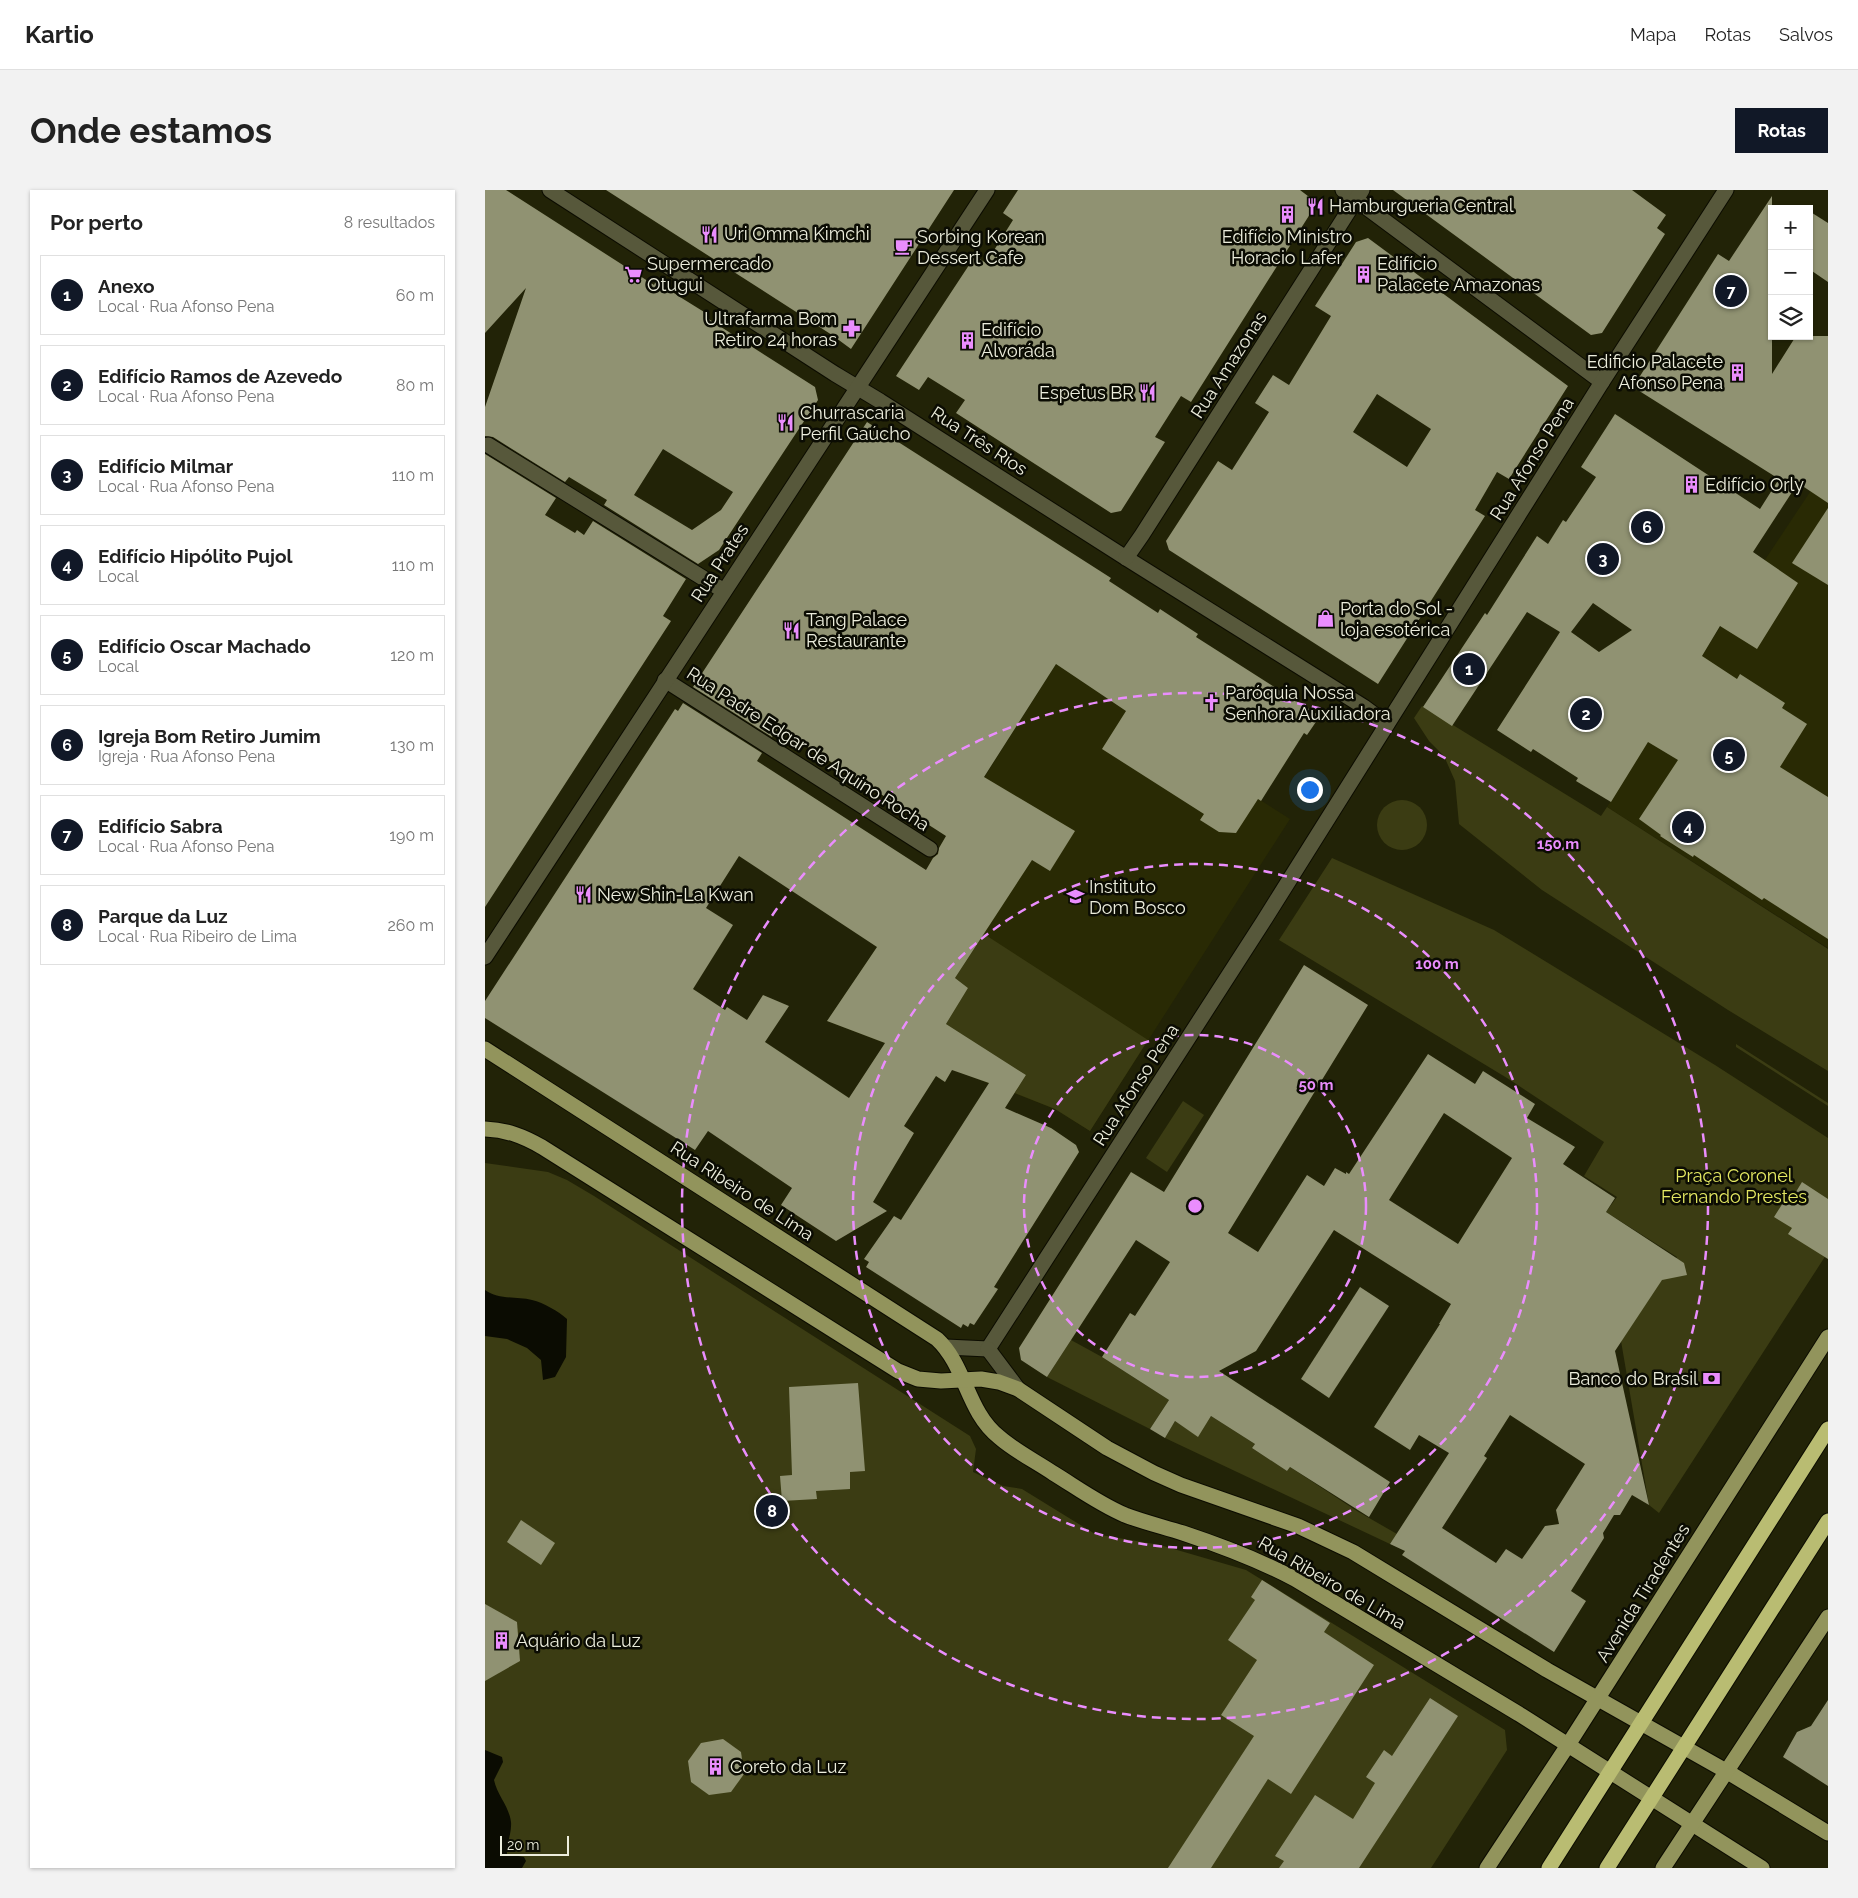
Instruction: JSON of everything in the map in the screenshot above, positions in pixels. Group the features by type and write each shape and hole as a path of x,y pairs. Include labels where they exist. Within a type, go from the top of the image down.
{"highway":[{"path":"1549,1868 1828,1429"},
{"path":"1607,1868 1828,1521"}],"main road":[{"name":"Rua Ribeiro de Lima","path":"485,1049 926,1331 945,1347 956,1363 968,1393 987,1426 999,1438 1102,1504 1126,1515 1225,1547 1276,1569 1568,1745 1763,1868"},
{"name":"Rua Ribeiro de Lima","path":"485,1129 511,1132 536,1144 898,1371 918,1379 941,1381 981,1379 999,1382 1018,1389 1107,1448 1154,1473 1181,1485 1298,1526 1353,1552 1597,1699 1683,1746 1828,1833"},
{"name":"Avenida Tiradentes","path":"1487,1868 1568,1745 1828,1337"},
{"path":"1663,1868 1828,1617"}],"street":[{"name":"Rua Três Rios","path":"551,190 1125,558 1364,707 1387,724"},
{"name":"Rua Prates","path":"485,957 987,190"},
{"path":"1343,190 1359,195 1602,382"},
{"name":"Rua Afonso Pena","path":"988,1349 1314,840 1602,382 1726,190"},
{"name":"Rua Amazonas","path":"1125,558 1142,535 1359,195"},
{"path":"488,445 724,591"},
{"name":"Rua Padre Edgar de Aquino Rocha","path":"665,680 930,849"},
{"path":"945,1347 988,1349 1018,1389"}],"shaded area":[{"path":"1828,465 1828,948 1607,807 1713,638"},
{"name":"Instituto Dom Bosco","path":"1056,664 1126,711 1124,714 1290,819 1090,1131 1055,1109 827,1021 877,947"},
{"path":"485,1290 496,1295 537,1301 567,1319 566,1357 555,1377 543,1380 541,1360 527,1348 507,1339 485,1336"},
{"path":"485,1750 502,1757 503,1762 494,1780 510,1816 511,1830 507,1854 524,1857 526,1861 522,1868 485,1868"}],"green space":[{"path":"1422,706 1601,816 1607,807 1828,949 1828,1071 1728,1010 1542,890 1459,824 1455,781 1444,756 1429,741 1414,718"},
{"path":"1397,800 1407,800 1420,807 1427,820 1427,830 1420,843 1407,850 1397,850 1388,846 1381,839 1377,830 1377,820 1381,811 1388,804"},
{"name":"Praça Coronel Fernando Prestes","path":"1332,858 1494,930 1715,1065 1828,1138 1828,1252 1659,1513 1649,1505 1621,1341 1677,1257 1606,1212 1617,1197 1584,1176 1604,1142 1507,1078 1279,940"},
{"path":"984,934 1148,1040 1090,1131 1055,1109 1015,1093 1026,1075 946,1024 968,988 955,978"},
{"path":"1736,1044 1828,1103 1828,1106 1736,1047"},
{"path":"1183,1101 1204,1115 1167,1172 1146,1158"},
{"path":"485,1163 548,1172 567,1180 594,1196 970,1436 976,1449 973,1472 1003,1486 1022,1489 1095,1534 1160,1545 1246,1570 1505,1730 1507,1750 1431,1868 485,1868"},
{"path":"1071,1340 1102,1357 1169,1400 1150,1429 1047,1377"},
{"path":"1211,1416 1255,1444 1252,1448 1287,1471 1290,1467 1357,1511 1397,1534 1390,1544 1165,1438 1175,1421 1198,1436"}],"building":[{"path":"485,190 506,190 654,285 656,281 709,315 707,318 815,387 818,400 719,550 698,564 604,505 607,500 569,477 565,482 493,437 485,436 485,407 526,288 485,333","holes":["663,449 733,492 721,510 692,530 634,495"]},
{"path":"606,190 954,190 851,349"},
{"path":"1018,190 1300,190 1317,203 1191,402 1181,396 1155,437 1165,442 1121,511 1111,513 956,413 965,400 928,377 919,390 896,376 975,256 986,263 1013,220 1003,213"},
{"path":"1393,190 1632,190 1666,215 1657,228 1665,234 1602,333 1591,335"},
{"path":"1772,196 1772,205 1768,205 1768,340 1772,340 1772,374 1793,340 1813,340 1813,336 1828,336 1828,503 1798,483 1753,552 1798,583 1757,649 1720,626 1702,656 1737,679 1740,674 1785,703 1782,708 1807,724 1780,767 1828,797 1828,939 1764,898 1762,900 1694,855 1693,857 1660,836 1639,819 1678,760 1648,742 1611,802 1576,781 1578,778 1533,749 1531,752 1497,730 1560,632 1527,612 1452,726 1423,707 1485,613 1487,615 1537,536 1548,544 1563,520 1566,522 1596,477 1581,467 1615,414 1760,509 1779,479 1633,387 1718,254 1729,261","holes":["1593,603 1632,630 1599,652 1571,632"]},
{"path":"1813,214 1828,223 1828,282 1813,272"},
{"path":"1368,238 1568,386 1509,479 1497,472 1475,510 1485,516 1378,684 1169,550 1166,541 1218,461 1232,470 1269,412 1255,403 1273,375 1289,385 1331,316 1315,306 1356,242","holes":["1377,394 1431,429 1407,467 1353,432"]},
{"path":"867,422 1111,578 1109,581 1158,613 1160,609 1198,634 1196,637 1320,716 1307,735 1304,733 1261,801 1258,799 1236,833 1219,832 1200,820 1204,814 1102,749 1126,711 1056,664 984,777 1075,831 1050,871 1032,860 955,978 968,988 946,1024 1026,1075 1005,1108 1051,1128 1076,1145 1079,1152 994,1287 998,1289 974,1325 970,1323 968,1327 963,1324 961,1328 866,1267 869,1262 864,1259 894,1216 901,1220 989,1083 952,1070 945,1082 936,1076 904,1126 914,1133 873,1202 887,1211 836,1241 781,1205 792,1188 708,1131 695,1150 485,1018 485,1001 675,709 678,711 683,703 762,753 757,761 926,870 933,858 938,854 939,848 946,836 778,728 772,737 693,687","holes":["739,856 877,947 827,1021 885,1043 849,1098 765,1042 789,1006 763,995 747,1020 727,1007 725,1010 693,989 733,925 706,908"]},
{"path":"485,454 556,498 545,515 575,533 577,530 584,535 593,521 686,579 663,616 671,621 485,907"},
{"path":"1828,508 1828,585 1792,563"},
{"path":"1304,965 1368,1005 1228,1233 1258,1252 1307,1175 1324,1186 1335,1168 1349,1174 1428,1054 1475,1084 1483,1071 1535,1104 1527,1118 1575,1147 1563,1164 1615,1198 1606,1212 1684,1263 1687,1275 1662,1280 1615,1351 1649,1505 1632,1495 1620,1515 1614,1515 1603,1533 1604,1538 1571,1591 1586,1601 1554,1652 1402,1555 1405,1551 1390,1544 1449,1453 1419,1435 1410,1450 1374,1427 1451,1304 1334,1230 1256,1351 1219,1371 1390,1482 1369,1517 1290,1467 1287,1471 1252,1448 1255,1444 1211,1416 1198,1437 1175,1421 1165,1438 1150,1429 1169,1400 1102,1357 1130,1313 1135,1316 1170,1262 1136,1240 1047,1377 1021,1360 1019,1348 1131,1172 1164,1192","holes":["1444,1113 1512,1158 1458,1244 1389,1200","1510,1415 1585,1464 1556,1510 1559,1524 1545,1526 1522,1559 1506,1549 1496,1563 1442,1528 1487,1458 1484,1456"]},
{"path":"1802,1182 1828,1199 1828,1259 1788,1234 1792,1228 1774,1217 1786,1198 1791,1200"},
{"path":"1360,1287 1389,1306 1329,1398 1301,1379"},
{"path":"858,1383 865,1471 850,1472 850,1489 816,1491 817,1499 782,1501 780,1476 792,1475 789,1387"},
{"path":"521,1520 555,1543 541,1565 507,1542"},
{"path":"1262,1580 1330,1623 1324,1632 1374,1665 1291,1794 1268,1779 1211,1868 1168,1868 1254,1736 1221,1715 1257,1660 1228,1640 1255,1600 1251,1597"},
{"name":"Aquário da Luz","path":"485,1604 517,1622 520,1661 485,1681"},
{"path":"1430,1698 1458,1716 1359,1868 1279,1868 1284,1861 1275,1856 1315,1795 1353,1819 1375,1783 1366,1777 1384,1750 1392,1756"},
{"path":"1828,1700 1828,1786 1783,1757 1797,1732 1811,1726"},
{"name":"Coreto da Luz","path":"723,1739 741,1752 744,1774 731,1792 709,1795 691,1782 688,1761 701,1743"}],"place":[{"name":"Hamburgueria Central","path":"1315,206"},
{"name":"Edifício Ministro Horacio Lafer","path":"1287,214"},
{"name":"Uri Omma Kimchi","path":"710,234"},
{"name":"Sorbing Korean Dessert Cafe","path":"903,247"},
{"name":"Supermercado Otugui","path":"633,274"},
{"name":"Edifício Palacete Amazonas","path":"1363,274"},
{"name":"Edifício Sabra","path":"1731,291"},
{"name":"Ultrafarma Bom Retiro 24 horas","path":"851,329"},
{"name":"Edifício Alvoráda","path":"967,340"},
{"name":"Edificio Palacete Afonso Pena","path":"1737,372"},
{"name":"Espetus BR","path":"1148,393"},
{"name":"Churrascaria Perfil Gaúcho","path":"786,423"},
{"name":"Edifício Orly","path":"1691,485"},
{"name":"Igreja Bom Retiro Jumim","path":"1647,527"},
{"name":"Edifício Milmar","path":"1603,559"},
{"name":"Porta do Sol - loja esotérica","path":"1326,619"},
{"name":"Tang Palace Restaurante","path":"792,630"},
{"name":"Anexo","path":"1469,669"},
{"name":"Paróquia Nossa Senhora Auxiliadora","path":"1211,703"},
{"name":"Edifício Ramos de Azevedo","path":"1586,714"},
{"name":"Edifício Oscar Machado","path":"1729,755"},
{"name":"Edifício Hipólito Pujol","path":"1688,827"},
{"name":"New Shin-La Kwan","path":"583,895"},
{"name":"Instituto Dom Bosco","path":"1075,897"},
{"name":"Banco do Brasil","path":"1712,1379"},
{"name":"Parque da Luz","path":"772,1511"},
{"name":"Aquário da Luz","path":"502,1641"},
{"name":"Coreto da Luz","path":"716,1767"}]}
